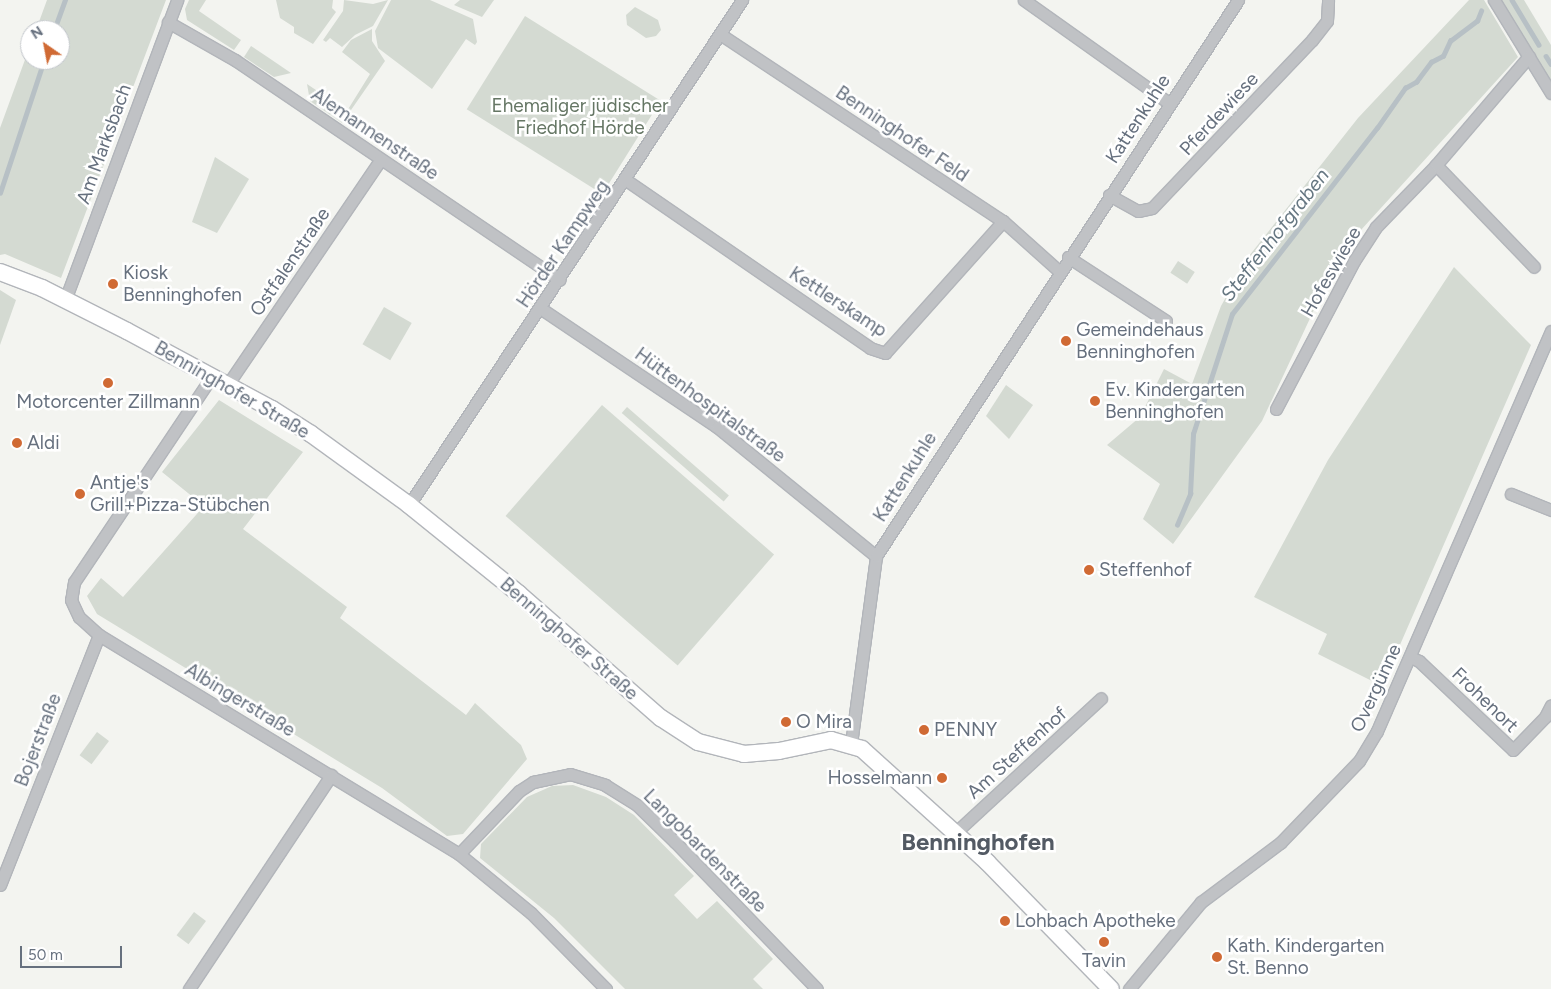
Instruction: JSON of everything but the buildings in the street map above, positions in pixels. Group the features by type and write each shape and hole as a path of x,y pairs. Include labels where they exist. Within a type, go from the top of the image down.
{"main road":[{"name":"Benninghofer Straße","path":"3,273 65,300 228,384 312,434 409,505 518,593 661,718 698,742 744,754 779,751 820,741 851,744 872,757 956,832 1111,989"}],"street":[{"name":"Am Marksbach","path":"65,300 177,0"},
{"name":"Hörder Kampweg","path":"409,505 626,180 742,0"},
{"path":"1024,0 1169,103"},
{"name":"Kattenkuhle","path":"851,744 876,556 1068,257 1238,0"},
{"name":"Pferdewiese","path":"1109,195 1138,211 1152,208 1312,40 1327,21 1328,0"},
{"path":"1494,0 1551,93"},
{"name":"Alemannenstraße","path":"168,22 235,60 380,160 560,280"},
{"name":"Benninghofer Feld","path":"720,34 1003,221 1059,271"},
{"name":"Hofeswiese","path":"1276,409 1354,260 1376,227 1436,165 1529,56"},
{"name":"Ostfalenstraße","path":"228,384 380,160"},
{"path":"1436,165 1534,266"},
{"name":"Kettlerskamp","path":"626,180 870,348 885,353 1003,221"},
{"path":"1068,257 1166,321"},
{"name":"Hüttenhospitalstraße","path":"540,308 717,427 876,556"},
{"name":"Overgünne","path":"1129,989 1201,902 1280,843 1343,780 1377,731 1551,331"},
{"name":"Albingerstraße","path":"212,376 74,582 71,600 79,617 99,635 459,854 531,913 600,987"},
{"path":"1511,494 1551,510"},
{"name":"Bojerstraße","path":"0,885 99,635"},
{"name":"Frohenort","path":"1410,657 1419,661 1513,750 1545,717 1551,705"},
{"name":"Am Steffenhof","path":"956,832 1101,698"},
{"name":"Langobardenstraße","path":"459,854 519,791 533,782 570,774 606,785 637,805 663,830 817,989"},
{"path":"189,989 331,775"}],"green space":[{"path":"47,0 166,0 61,278 5,254 0,255 0,128 21,70 70,70 70,20 40,20"},
{"path":"189,0 206,0 199,11 241,40 234,50 187,20 185,9"},
{"path":"276,0 333,0 332,8 336,12 313,44 294,33 294,27 280,18"},
{"path":"344,0 373,4 388,0 373,26 355,35 342,47 330,38 326,42 323,40 343,11"},
{"path":"391,0 430,0 473,19 477,42 475,45 466,39 432,89 378,48 375,31"},
{"path":"460,0 494,0 482,17 454,5"},
{"path":"1469,0 1484,0 1518,57 1341,252 1262,421 1173,544 1143,519 1160,484 1107,445 1140,417 1164,369 1192,384 1221,306 1249,256 1358,118"},
{"path":"1501,0 1524,0 1551,45 1551,81"},
{"path":"635,7 658,20 661,30 656,36 646,38 627,25 626,15"},
{"name":"Ehemaliger jüdischer Friedhof Hörde","path":"525,16 661,101 602,194 467,109"},
{"path":"372,29 372,41 385,61 342,123 310,101 307,84 347,111 370,74 342,52 351,40"},
{"path":"251,46 291,73 274,77 244,57"},
{"path":"215,157 249,179 217,233 192,222"},
{"path":"1178,261 1195,272 1187,284 1170,273"},
{"path":"1454,267 1531,345 1382,686 1318,654 1327,634 1254,597 1328,460"},
{"path":"0,290 16,300 0,345"},
{"path":"384,307 412,323 390,360 362,344"},
{"path":"1006,385 1033,405 1009,439 986,416"},
{"path":"219,400 303,452 243,529 347,607 340,618 466,715 475,703 521,745 527,759 463,834 447,836 382,788 97,614 87,596 101,578 123,597 204,506 162,472"},
{"path":"602,405 774,555 678,666 506,516"},
{"path":"627,407 729,496 724,502 622,413"},
{"path":"97,732 109,741 92,764 80,755"},
{"path":"573,785 606,797 634,815 694,876 674,895 697,919 717,901 773,959 753,979 763,989 625,989 554,918 480,858 481,844 527,797 552,786"},
{"path":"194,912 206,921 189,944 177,935"}],"waterway":[{"path":"58,20 65,0"},
{"path":"1512,0 1539,45"},
{"name":"Steffenhofgraben","path":"1177,525 1190,494 1193,434 1232,314 1377,128 1405,88 1416,82 1431,62 1443,56 1450,41 1477,21 1481,11"},
{"path":"1546,56 1551,64"},
{"path":"0,193 41,70"}],"place":[{"name":"Kiosk Benninghofen","path":"113,284"},
{"name":"Gemeindehaus Benninghofen","path":"1066,341"},
{"name":"Motorcenter Zillmann","path":"108,383"},
{"name":"Ev. Kindergarten Benninghofen","path":"1095,401"},
{"name":"Aldi","path":"17,443"},
{"name":"Antje's Grill+Pizza-Stübchen","path":"80,494"},
{"name":"Steffenhof","path":"1089,570"},
{"name":"O Mira","path":"786,722"},
{"name":"PENNY","path":"924,730"},
{"name":"Hosselmann","path":"942,778"},
{"name":"Lohbach Apotheke","path":"1005,921"},
{"name":"Tavin","path":"1104,942"},
{"name":"Kath. Kindergarten St. Benno","path":"1217,957"}],"district":[{"name":"Benninghofen","path":"978,842"}]}
